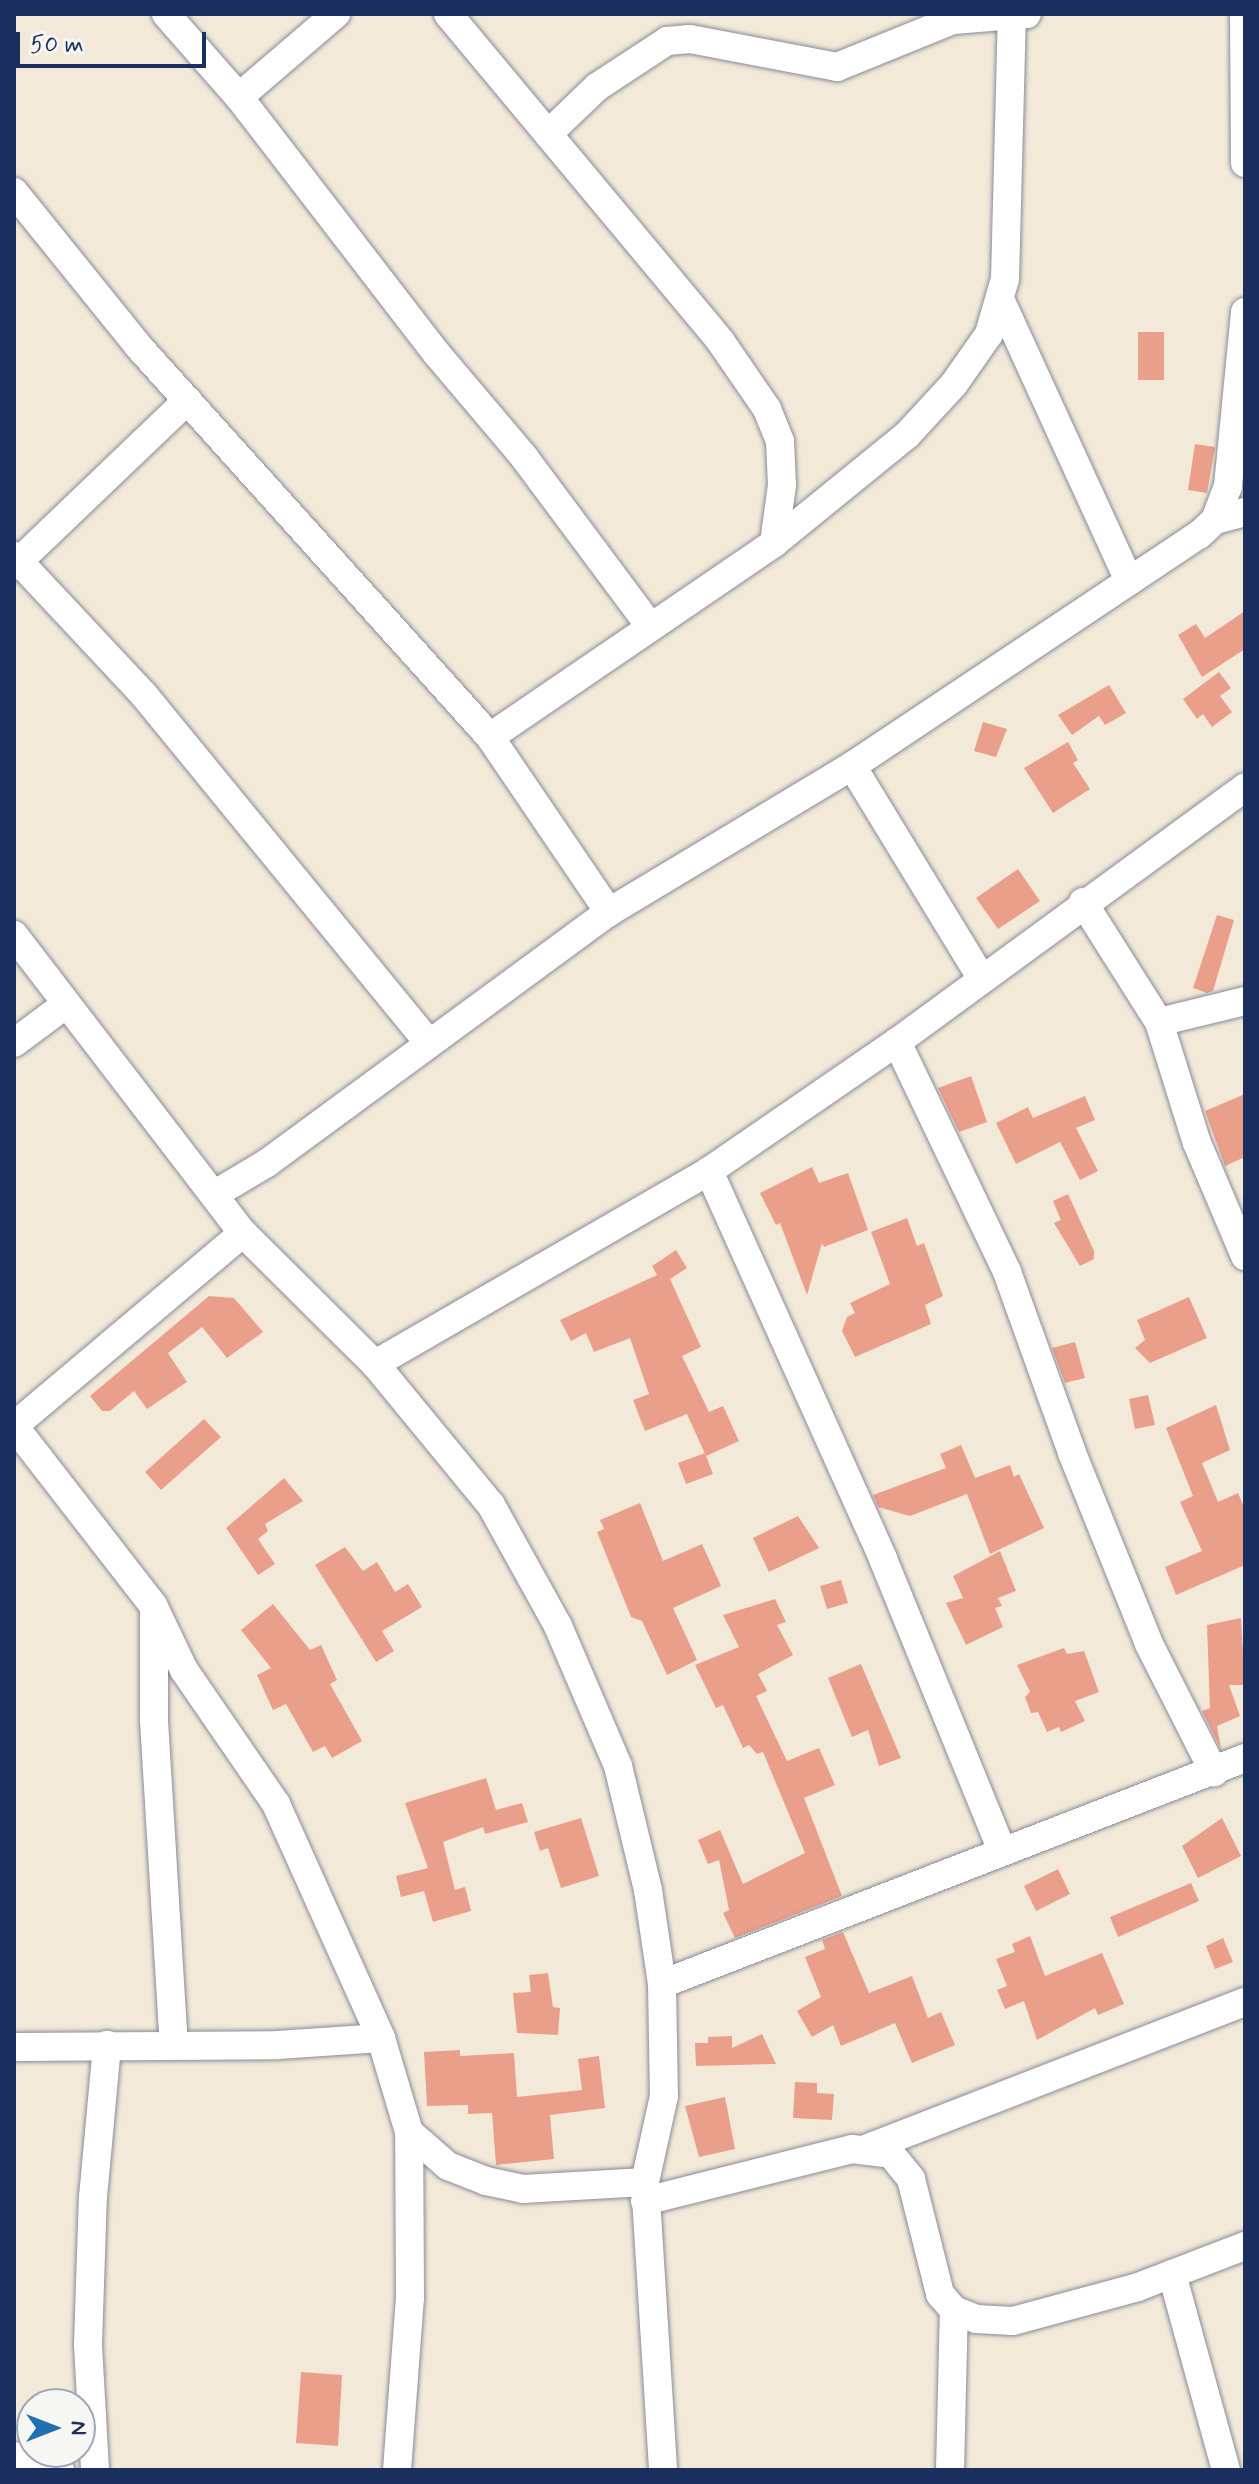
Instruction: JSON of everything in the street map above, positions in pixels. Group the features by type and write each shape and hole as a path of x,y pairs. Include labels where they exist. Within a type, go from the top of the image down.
{"street":[{"path":"166,14 239,97 437,354 524,457 649,625"},
{"path":"239,97 336,14"},
{"path":"448,14 721,342 767,409 781,455 774,543"},
{"path":"490,737 649,625 774,543 907,435 944,395 989,334 1000,299 1010,235 1012,14"},
{"path":"548,134 597,87 667,41 690,39 837,67 953,20 1027,14"},
{"path":"1244,14 1245,163"},
{"path":"14,192 188,400 490,737 609,912"},
{"path":"1000,299 1129,581"},
{"path":"1215,520 1232,464 1245,312"},
{"path":"188,400 15,561 144,695 429,1043"},
{"path":"215,1194 267,1163 609,912 852,766 1215,520 1245,512"},
{"path":"852,766 980,976"},
{"path":"375,1364 709,1171 897,1042 980,976 1245,787"},
{"path":"1083,902 1159,1022 1197,1143 1244,1247"},
{"path":"14,935 243,1233 375,1364 491,1505 558,1626 618,1766 648,1890 662,1984 664,2096 645,2192 663,2470"},
{"path":"1159,1022 1245,1001"},
{"path":"14,1043 65,1005"},
{"path":"897,1042 1007,1272 1072,1453 1149,1644 1214,1772"},
{"path":"709,1171 871,1531 1002,1850"},
{"path":"243,1233 14,1426 153,1605 184,1670 276,1804 381,2038 409,2132 410,2298 397,2470"},
{"path":"153,1605 154,1721 174,2044"},
{"path":"662,1984 1245,1758"},
{"path":"409,2132 448,2166 486,2181 523,2189 645,2192 868,2148 1245,2002"},
{"path":"14,2047 381,2038"},
{"path":"95,2470 88,2344 93,2197 107,2045"},
{"path":"868,2148 891,2154 911,2179 940,2294 954,2310 976,2319 1013,2321 1172,2274 1245,2246"},
{"path":"1172,2274 1226,2470"},
{"path":"950,2470 954,2310"},
{"path":"14,2456 60,2470"}],"building":[{"path":"1138,332 1164,332 1164,380 1138,380"},
{"path":"1195,444 1215,447 1207,493 1188,490"},
{"path":"1245,611 1245,649 1202,677 1178,635 1196,624 1205,638"},
{"path":"1219,672 1231,688 1220,696 1232,712 1212,727 1203,714 1197,719 1183,699"},
{"path":"1109,685 1126,713 1105,725 1099,716 1072,735 1058,715"},
{"path":"983,722 1007,729 996,757 974,751"},
{"path":"1068,742 1078,760 1073,763 1090,789 1053,813 1024,768"},
{"path":"1018,869 1040,901 998,929 976,898"},
{"path":"1217,915 1234,920 1213,991 1207,993 1193,988"},
{"path":"971,1076 987,1122 959,1132 938,1088"},
{"path":"1245,1094 1245,1157 1225,1166 1205,1111"},
{"path":"1085,1096 1095,1120 1076,1128 1098,1171 1080,1180 1060,1142 1016,1164 996,1123 1028,1107 1033,1118"},
{"path":"812,1167 819,1183 848,1173 868,1230 824,1247 822,1243 807,1295 780,1223 776,1225 760,1193"},
{"path":"1068,1194 1094,1251 1094,1259 1080,1266 1054,1223 1061,1220 1053,1201"},
{"path":"907,1218 917,1246 924,1243 943,1296 925,1305 931,1324 855,1357 842,1331 847,1317 855,1313 850,1303 890,1284 871,1232"},
{"path":"676,1250 687,1268 670,1279 701,1347 682,1356 709,1412 723,1406 739,1441 706,1456 687,1414 645,1431 633,1400 649,1394 630,1338 594,1352 586,1333 571,1341 560,1320 657,1275 652,1266"},
{"path":"209,1296 234,1298 263,1332 227,1358 202,1327 168,1353 187,1382 147,1409 134,1391 110,1411 102,1411 90,1396"},
{"path":"1189,1297 1207,1338 1150,1363 1135,1348 1145,1340 1137,1320"},
{"path":"1075,1342 1085,1378 1065,1383 1052,1348"},
{"path":"1148,1395 1155,1425 1135,1429 1129,1399"},
{"path":"1216,1405 1230,1450 1202,1463 1218,1502 1238,1493 1245,1509 1245,1565 1176,1595 1165,1567 1202,1551 1180,1502 1193,1496 1166,1428"},
{"path":"204,1419 221,1437 161,1490 145,1472"},
{"path":"961,1445 975,1478 1010,1465 1014,1477 1019,1474 1044,1528 990,1554 967,1494 910,1516 878,1507 873,1495 946,1468 940,1454"},
{"path":"705,1453 713,1474 686,1484 678,1463"},
{"path":"284,1478 303,1501 265,1524 268,1531 258,1539 275,1564 258,1575 226,1528"},
{"path":"640,1503 663,1561 702,1544 721,1586 673,1608 697,1660 667,1675 642,1621 631,1617 597,1532 604,1529 600,1520"},
{"path":"798,1516 819,1548 769,1572 753,1538"},
{"path":"345,1547 363,1571 377,1562 395,1592 408,1584 422,1607 382,1631 394,1651 376,1662 315,1565"},
{"path":"1000,1551 1016,1591 998,1598 1002,1606 995,1608 1003,1627 966,1645 946,1603 963,1598 953,1576"},
{"path":"841,1580 848,1603 827,1609 820,1586"},
{"path":"775,1599 786,1622 777,1625 793,1655 758,1674 767,1691 756,1696 787,1761 819,1748 835,1785 804,1798 842,1896 735,1938 723,1913 729,1910 719,1860 708,1864 698,1840 720,1830 743,1884 805,1853 763,1752 757,1754 749,1745 743,1748 723,1705 716,1708 695,1665 739,1647 723,1615"},
{"path":"273,1604 310,1650 321,1645 337,1680 330,1684 362,1741 332,1758 325,1746 313,1752 286,1704 273,1710 257,1675 271,1668 241,1630"},
{"path":"1241,1618 1245,1685 1229,1685 1240,1716 1217,1726 1221,1749 1202,1711 1210,1708 1207,1625"},
{"path":"1064,1648 1067,1654 1084,1651 1099,1692 1075,1701 1085,1721 1061,1732 1059,1727 1047,1732 1038,1712 1031,1713 1025,1697 1030,1692 1017,1665"},
{"path":"861,1664 901,1758 879,1766 868,1730 852,1737 828,1678"},
{"path":"486,1778 496,1810 522,1803 528,1822 485,1834 483,1827 443,1842 455,1890 465,1887 471,1911 433,1922 424,1891 401,1897 396,1876 428,1868 405,1803"},
{"path":"581,1818 599,1876 561,1888 548,1848 540,1851 534,1832"},
{"path":"1222,1818 1241,1856 1198,1878 1182,1846"},
{"path":"1058,1869 1070,1894 1036,1911 1024,1886"},
{"path":"1191,1883 1199,1901 1118,1937 1110,1917"},
{"path":"843,1932 869,1993 912,1976 928,2018 941,2012 955,2045 912,2063 895,2023 841,2046 833,2025 812,2037 797,2011 821,1997 805,1957 825,1949 822,1940"},
{"path":"1030,1936 1045,1976 1102,1953 1124,2004 1098,2015 1095,2008 1037,2040 1024,2001 1005,2009 997,1990 1007,1986 996,1959 1015,1952 1012,1944"},
{"path":"1223,1938 1233,1962 1215,1969 1206,1946"},
{"path":"548,1973 553,2007 560,2008 558,2035 517,2033 513,1993 531,1992 529,1975"},
{"path":"762,2034 776,2064 696,2066 695,2043 708,2043 708,2037 732,2036 732,2048"},
{"path":"460,2050 460,2056 514,2053 517,2097 582,2090 578,2059 599,2056 605,2108 550,2115 554,2159 496,2165 492,2113 468,2114 468,2105 427,2106 424,2052"},
{"path":"795,2082 817,2083 817,2093 834,2094 832,2120 793,2118"},
{"path":"725,2097 735,2149 699,2157 685,2106"},
{"path":"301,2372 342,2375 338,2446 296,2443"}]}
